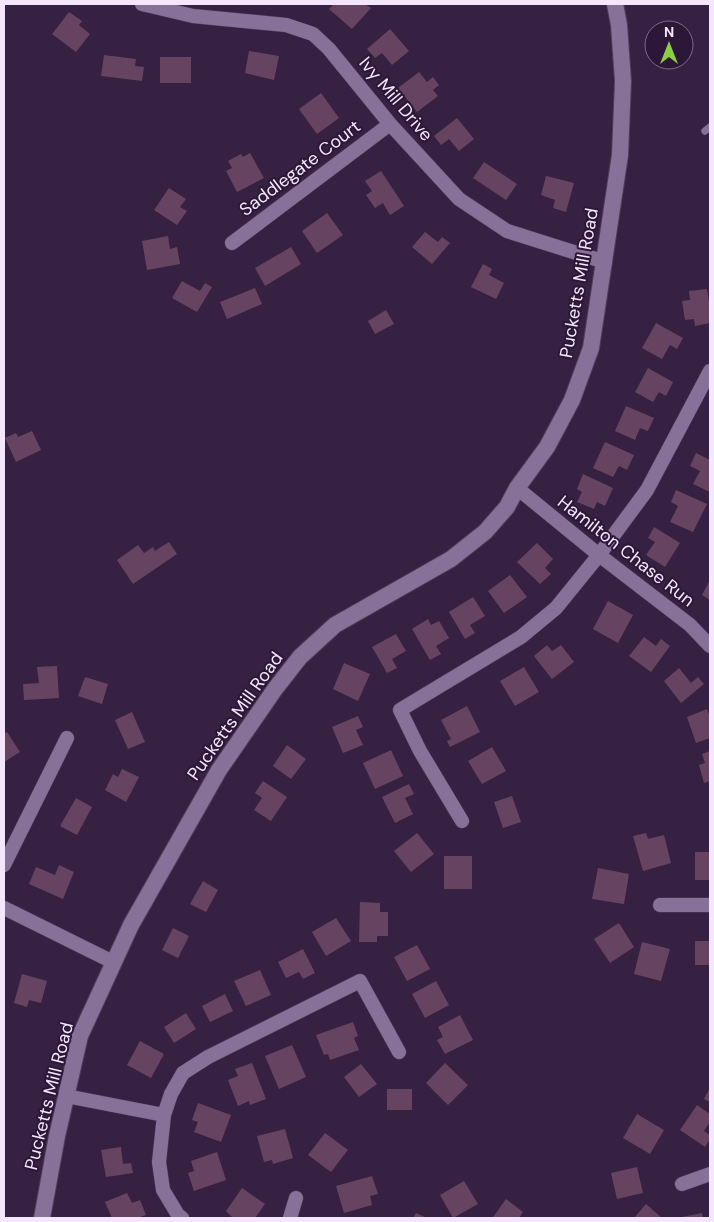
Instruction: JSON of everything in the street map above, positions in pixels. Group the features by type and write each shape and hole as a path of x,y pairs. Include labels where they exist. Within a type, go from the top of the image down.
{"street":[{"name":"Ivy Mill Drive","path":"142,4 193,16 286,25 313,34 330,49 390,124 459,200 508,231 605,262"},
{"name":"Pucketts Mill Road","path":"42,1218 56,1136 80,1036 131,925 219,770 275,689 300,657 335,624 452,559 485,532 507,507 517,488 547,447 572,400 591,348 620,155 623,81 619,25 615,4"},
{"name":"Saddlegate Court","path":"232,243 390,124"},
{"path":"462,820 420,751 400,710 520,637 556,608 599,555 647,490 710,371"},
{"name":"Hamilton Chase Run","path":"517,488 599,555 690,625 710,646"},
{"path":"4,865 67,738"},
{"path":"660,905 710,905"},
{"path":"4,908 113,962"},
{"path":"182,1218 178,1215 163,1190 158,1162 164,1116 171,1094 183,1073 208,1057 360,981 399,1052"},
{"path":"66,1096 164,1116"},
{"path":"682,1184 710,1174"},
{"path":"290,1218 296,1198"}],"building":[{"path":"334,4 365,4 371,8 352,29 329,9"},
{"path":"69,12 82,21 79,25 90,34 76,52 52,34"},
{"path":"390,29 409,51 392,65 382,53 375,58 367,49"},
{"path":"249,51 279,56 274,80 245,73"},
{"path":"104,55 136,59 135,66 144,67 142,81 101,76"},
{"path":"160,57 191,57 191,83 160,83"},
{"path":"419,72 427,82 433,77 439,85 433,90 438,96 417,112 398,88"},
{"path":"321,93 339,118 317,134 299,109"},
{"path":"457,118 474,139 459,151 449,139 441,145 434,136"},
{"path":"250,153 264,178 237,192 226,171 232,168 228,161 241,154 243,157"},
{"path":"484,162 517,184 506,200 473,178"},
{"path":"381,171 404,206 390,215 383,203 375,208 366,195 372,191 365,181"},
{"path":"546,176 574,183 566,212 553,208 555,200 541,195"},
{"path":"169,188 186,199 180,207 187,211 177,225 154,210"},
{"path":"327,213 343,235 317,253 302,231"},
{"path":"425,232 438,242 442,237 450,243 432,264 412,247"},
{"path":"168,236 170,249 177,247 180,264 147,270 142,241"},
{"path":"291,247 301,264 265,286 255,268"},
{"path":"483,264 492,269 489,275 504,283 496,299 471,287"},
{"path":"182,281 200,291 205,283 212,287 197,312 172,298"},
{"path":"255,288 262,304 227,319 220,302"},
{"path":"707,289 710,323 695,326 694,319 685,320 682,301 690,300 689,291"},
{"path":"386,310 394,324 375,334 368,321"},
{"path":"656,323 683,338 677,349 670,345 662,359 642,348"},
{"path":"648,368 673,382 666,396 659,392 653,402 635,392"},
{"path":"626,406 654,418 648,431 640,428 635,440 615,431"},
{"path":"32,431 41,450 16,462 5,438 16,433 18,437"},
{"path":"605,442 634,455 627,470 619,466 613,477 593,468"},
{"path":"696,453 710,460 710,492 693,484 700,471 690,466"},
{"path":"583,474 613,488 605,506 597,502 594,509 577,502 582,492 577,489"},
{"path":"676,490 707,504 693,532 670,522 678,506 671,502"},
{"path":"654,527 680,543 665,567 646,555 655,542 648,538"},
{"path":"169,542 177,554 133,584 117,560 138,545 144,553 153,547 155,551"},
{"path":"537,543 553,559 545,568 551,574 540,584 517,562"},
{"path":"510,575 527,597 504,613 488,591"},
{"path":"710,580 710,600 702,595"},
{"path":"473,597 485,616 470,625 475,633 465,639 449,612"},
{"path":"608,601 633,615 618,643 593,629"},
{"path":"428,619 431,625 439,621 449,638 436,646 441,654 430,660 412,629"},
{"path":"396,634 406,651 392,659 397,668 387,673 372,647"},
{"path":"644,637 656,646 661,639 670,646 651,672 629,656"},
{"path":"547,645 552,651 561,645 574,662 552,679 534,656"},
{"path":"344,663 370,674 358,701 333,689"},
{"path":"57,666 59,698 24,700 23,684 39,683 37,667"},
{"path":"524,667 539,692 515,706 500,681"},
{"path":"679,668 691,683 698,677 704,684 681,703 664,681"},
{"path":"85,677 108,684 102,704 78,696"},
{"path":"467,706 480,732 450,747 447,741 451,739 441,720"},
{"path":"707,709 710,717 710,738 696,743 687,717"},
{"path":"132,712 145,742 128,749 115,720"},
{"path":"358,716 363,727 356,730 363,745 343,753 332,727"},
{"path":"7,732 20,752 4,762 4,734"},
{"path":"287,745 306,759 291,779 273,766"},
{"path":"492,747 506,771 482,784 468,761"},
{"path":"391,750 403,776 375,789 363,763"},
{"path":"710,751 710,781 704,783 699,765 705,763 702,754"},
{"path":"122,769 139,777 126,802 105,790 113,774 118,777"},
{"path":"263,781 287,797 271,821 254,810 262,798 255,793"},
{"path":"409,784 414,794 405,798 413,814 395,823 382,797"},
{"path":"512,796 521,822 503,828 494,802"},
{"path":"76,798 92,807 77,835 60,826"},
{"path":"417,833 434,854 411,872 394,851"},
{"path":"646,833 648,839 664,835 671,863 643,871 633,836"},
{"path":"695,852 710,852 710,880 695,880"},
{"path":"444,856 472,856 472,889 444,889"},
{"path":"59,865 74,872 63,899 29,884 36,867 55,875"},
{"path":"598,868 629,874 624,904 592,899"},
{"path":"203,881 218,890 206,912 190,904"},
{"path":"360,902 380,903 380,912 388,912 388,936 377,936 377,942 359,942"},
{"path":"336,918 351,941 326,956 312,932"},
{"path":"619,923 634,947 610,963 594,939"},
{"path":"173,928 189,936 178,958 162,950"},
{"path":"695,941 710,941 710,965 695,965"},
{"path":"642,942 670,949 661,981 634,974"},
{"path":"417,945 430,969 407,981 394,957"},
{"path":"303,949 315,973 303,979 299,972 286,978 278,962"},
{"path":"260,970 271,995 246,1006 234,981"},
{"path":"22,974 47,981 41,1003 29,1000 27,1007 14,1003"},
{"path":"436,981 449,1005 425,1018 412,994"},
{"path":"225,994 233,1011 210,1022 202,1006"},
{"path":"186,1013 196,1029 174,1043 164,1027"},
{"path":"460,1015 473,1040 445,1054 437,1040 443,1037 438,1027"},
{"path":"353,1022 358,1036 354,1038 359,1050 330,1060 328,1054 324,1055 316,1035"},
{"path":"140,1041 164,1054 151,1078 127,1065"},
{"path":"292,1045 306,1077 279,1089 265,1056"},
{"path":"252,1063 266,1099 250,1105 249,1101 238,1106 228,1080 238,1076 235,1069"},
{"path":"445,1063 468,1085 448,1105 426,1083"},
{"path":"361,1064 377,1084 359,1097 344,1077"},
{"path":"710,1088 710,1102 704,1099"},
{"path":"387,1089 412,1089 412,1110 387,1110"},
{"path":"198,1103 231,1115 221,1142 194,1132 198,1122 192,1120"},
{"path":"697,1105 710,1114 710,1122 704,1131 710,1135 710,1139 705,1147 680,1130"},
{"path":"637,1114 664,1130 650,1154 623,1138"},
{"path":"285,1129 293,1158 273,1164 272,1160 264,1162 257,1136"},
{"path":"325,1133 348,1150 331,1172 308,1155"},
{"path":"121,1147 123,1164 131,1163 133,1173 106,1177 101,1150"},
{"path":"217,1152 226,1180 194,1191 188,1173 194,1171 191,1161"},
{"path":"637,1167 643,1193 617,1199 611,1173"},
{"path":"372,1176 378,1194 370,1196 372,1205 344,1213 336,1186"},
{"path":"464,1181 478,1204 453,1218 440,1195"},
{"path":"242,1188 265,1204 255,1218 233,1218 226,1211"},
{"path":"127,1193 132,1203 140,1200 146,1215 137,1218 112,1218 105,1202"},
{"path":"506,1199 523,1212 519,1218 493,1217"},
{"path":"646,1204 662,1218 634,1218"},
{"path":"416,1213 427,1218 413,1218"},
{"path":"702,1213 703,1218 682,1218 682,1217"}]}
